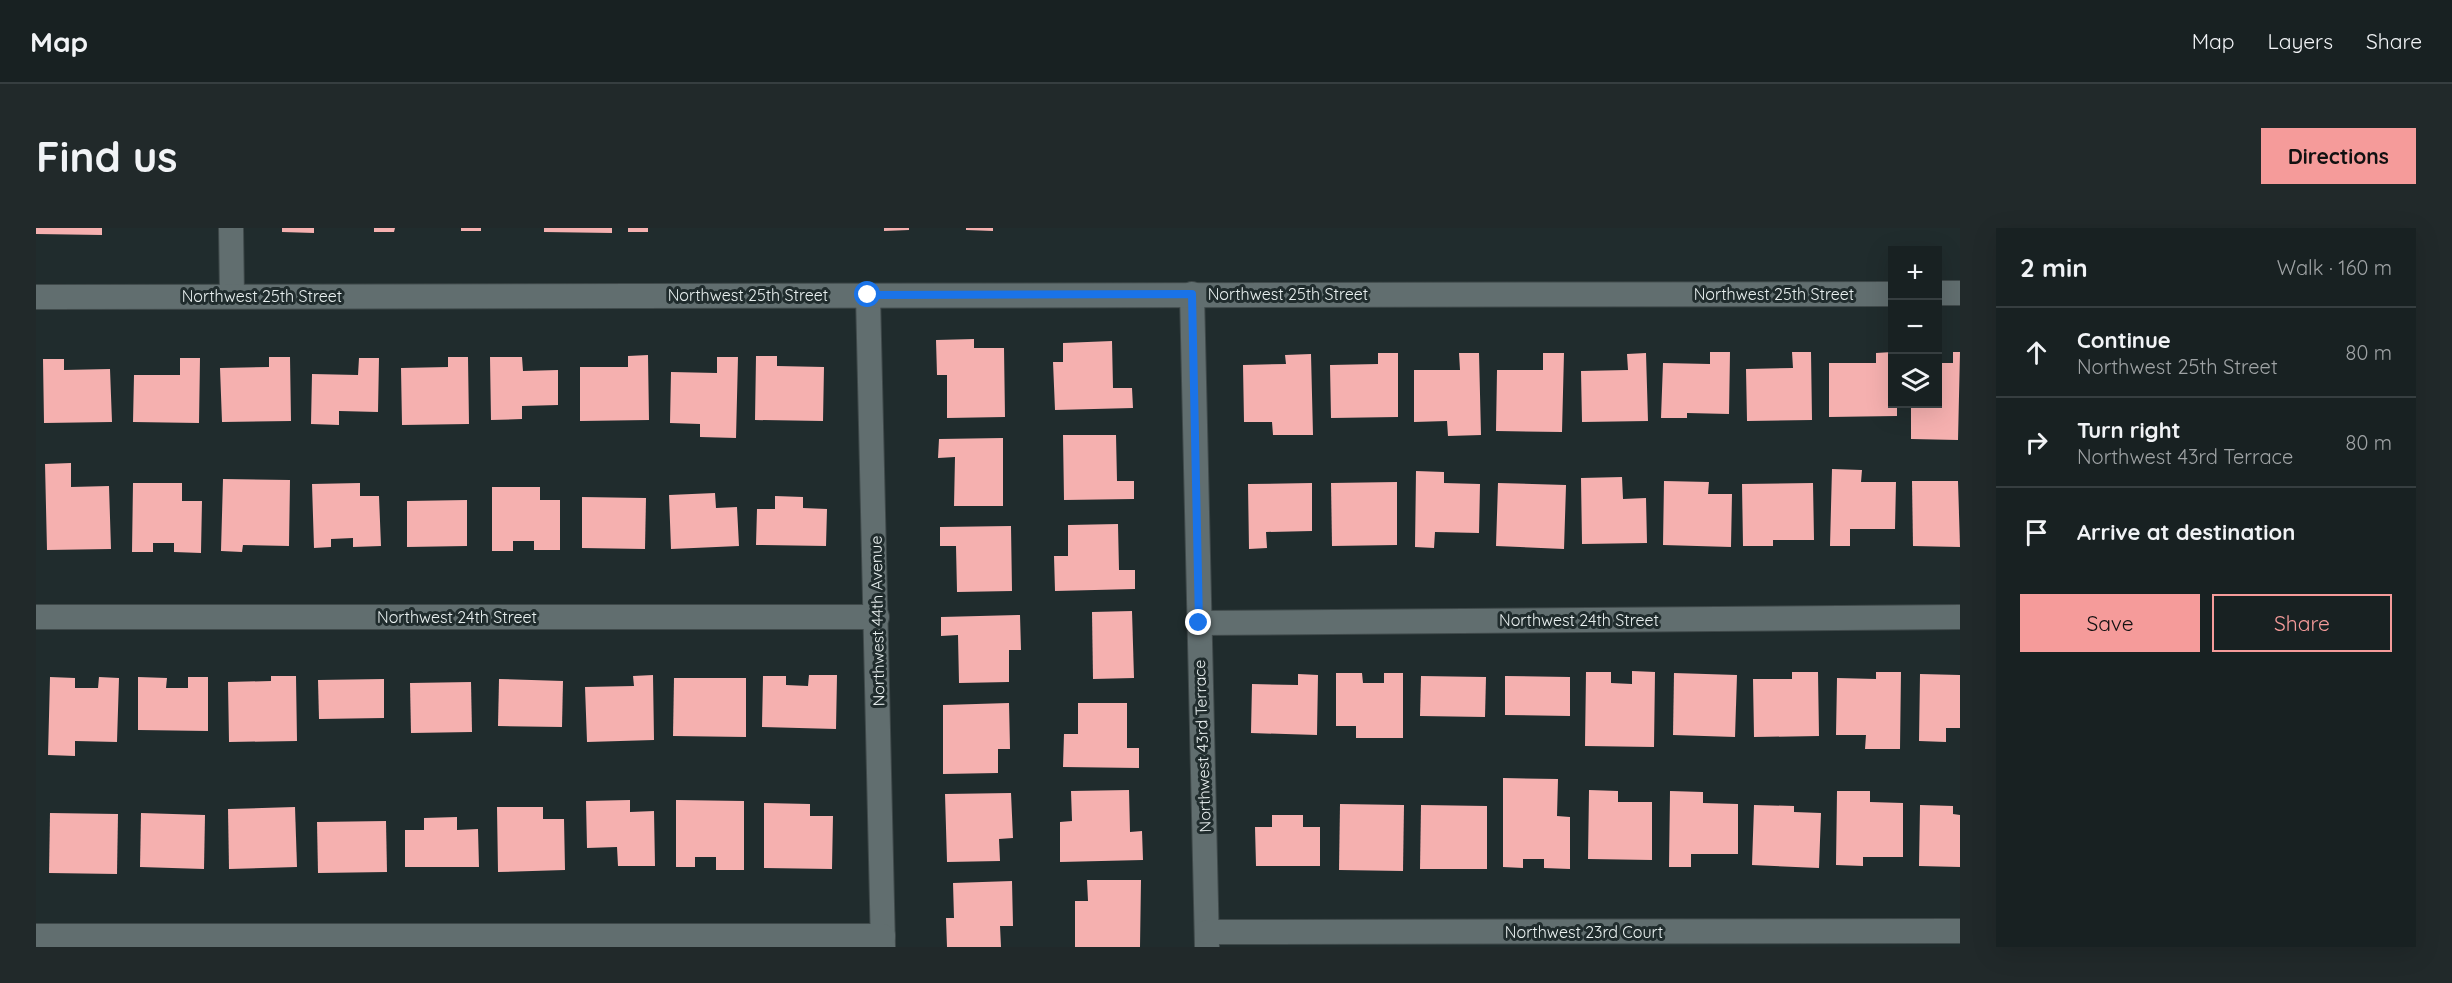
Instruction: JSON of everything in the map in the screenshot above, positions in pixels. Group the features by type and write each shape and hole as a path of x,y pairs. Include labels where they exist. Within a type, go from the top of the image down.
{"street":[{"path":"231,228 232,296"},
{"path":"1942,294 1960,293"},
{"name":"Northwest 43rd Terrace","path":"1192,294 1207,939"},
{"name":"Northwest 25th Street","path":"36,297 1888,294"},
{"name":"Northwest 44th Avenue","path":"868,295 883,941"},
{"name":"Northwest 24th Street","path":"36,617 877,617"},
{"name":"Northwest 24th Street","path":"1199,623 1960,617"},
{"name":"Northwest 23rd Court","path":"1207,939 1960,931"},
{"path":"36,936 883,941"}],"building":[{"path":"36,228 102,228 102,235 36,234"},
{"path":"282,228 314,228 314,233 282,232"},
{"path":"374,228 395,228 394,232 374,232"},
{"path":"461,228 481,228 481,231 461,231"},
{"path":"544,228 612,228 612,233 544,232"},
{"path":"628,228 648,228 648,232 628,232"},
{"path":"884,228 909,228 909,230 884,231"},
{"path":"966,228 993,228 993,231 966,230"},
{"path":"974,339 974,348 1004,348 1005,417 947,418 947,375 937,375 936,340"},
{"path":"1112,341 1113,388 1132,388 1133,408 1055,410 1053,362 1063,362 1063,343"},
{"path":"1710,352 1730,352 1729,414 1687,413 1687,418 1661,418 1663,363 1710,364"},
{"path":"1792,352 1811,352 1812,420 1747,421 1746,369 1793,368"},
{"path":"1888,352 1888,408 1897,408 1897,416 1829,417 1829,363 1876,363 1876,353"},
{"path":"1953,352 1960,352 1958,440 1911,439 1911,408 1942,408 1942,363 1953,363"},
{"path":"1378,353 1398,353 1398,417 1331,418 1330,365 1378,364"},
{"path":"1459,353 1479,353 1481,435 1448,436 1447,421 1414,422 1414,370 1460,370"},
{"path":"1543,353 1564,353 1562,432 1496,431 1497,370 1543,370"},
{"path":"1646,353 1648,421 1582,422 1581,371 1628,370 1627,354"},
{"path":"1311,354 1313,435 1273,435 1272,422 1244,422 1243,365 1286,364 1285,355"},
{"path":"648,355 649,420 580,421 580,367 628,367 628,356"},
{"path":"756,356 777,356 777,366 824,367 823,421 755,420"},
{"path":"269,357 290,357 291,421 222,422 220,368 269,367"},
{"path":"448,357 468,357 469,424 402,425 401,368 448,367"},
{"path":"490,357 522,357 523,371 558,370 558,405 522,406 522,419 491,420"},
{"path":"717,357 738,357 736,438 700,437 700,424 670,423 671,372 717,373"},
{"path":"180,358 200,358 199,423 133,422 134,375 180,375"},
{"path":"359,358 379,358 378,412 339,411 339,425 311,424 312,374 358,375"},
{"path":"43,359 64,359 64,370 110,369 112,422 44,423"},
{"path":"1063,435 1116,435 1117,481 1134,481 1134,499 1064,500"},
{"path":"1003,438 1003,506 954,506 955,457 938,458 939,439"},
{"path":"71,463 71,487 109,486 111,549 47,550 45,464"},
{"path":"1832,469 1862,470 1861,482 1896,482 1895,529 1850,529 1850,546 1830,546"},
{"path":"1416,471 1444,472 1444,483 1480,484 1479,533 1435,532 1434,548 1415,547"},
{"path":"1622,477 1623,499 1646,498 1647,543 1582,544 1581,478"},
{"path":"223,479 290,480 289,546 243,545 242,552 221,551"},
{"path":"1664,481 1709,482 1708,494 1732,494 1731,547 1663,545"},
{"path":"1912,481 1958,481 1960,547 1913,546"},
{"path":"1397,482 1397,545 1332,546 1331,483"},
{"path":"133,483 182,483 182,501 202,501 201,553 174,552 174,543 153,543 153,552 132,552"},
{"path":"360,483 360,496 379,496 381,546 353,547 353,538 331,539 331,547 314,548 312,484"},
{"path":"1312,483 1312,531 1266,532 1267,548 1249,549 1248,484"},
{"path":"1498,483 1566,485 1564,549 1496,546"},
{"path":"1813,483 1814,540 1773,540 1773,546 1743,546 1742,484"},
{"path":"492,487 540,487 540,500 560,500 560,550 534,550 534,541 513,541 513,551 492,551"},
{"path":"715,493 716,508 737,507 739,546 671,549 669,495"},
{"path":"775,496 803,497 803,508 827,509 826,546 756,545 757,509 775,509"},
{"path":"582,497 646,498 645,549 582,548"},
{"path":"467,500 467,546 407,547 407,501"},
{"path":"1118,524 1119,570 1135,570 1135,589 1055,591 1054,556 1068,556 1068,525"},
{"path":"1011,526 1012,591 957,592 956,546 940,546 940,527"},
{"path":"1132,611 1134,678 1093,679 1092,612"},
{"path":"1020,615 1021,650 1009,650 1009,682 959,683 958,635 941,636 941,617"},
{"path":"1632,671 1655,672 1654,747 1585,746 1586,672 1611,672 1611,683 1632,684"},
{"path":"1792,672 1818,672 1819,736 1754,737 1753,679 1792,679"},
{"path":"1876,672 1901,672 1900,749 1865,749 1866,735 1836,735 1837,678 1876,679"},
{"path":"1336,673 1362,673 1363,683 1384,683 1384,673 1403,673 1403,738 1356,738 1356,726 1336,726"},
{"path":"1674,673 1737,675 1735,737 1673,735"},
{"path":"1298,674 1318,675 1317,735 1251,733 1252,684 1298,685"},
{"path":"1920,674 1960,675 1960,728 1946,728 1946,742 1919,741"},
{"path":"653,675 654,740 587,742 585,687 634,686 633,676"},
{"path":"809,675 837,675 836,729 762,727 763,676 786,676 786,685 808,686"},
{"path":"271,676 296,676 297,741 229,742 228,682 271,681"},
{"path":"1421,676 1486,677 1485,717 1420,716"},
{"path":"1505,676 1570,677 1570,716 1505,715"},
{"path":"50,677 75,678 75,688 98,688 99,677 119,678 117,742 75,741 75,756 48,755"},
{"path":"138,677 167,678 166,688 188,688 188,677 208,677 208,731 138,730"},
{"path":"674,678 746,678 746,737 673,736"},
{"path":"384,679 384,718 319,719 318,680"},
{"path":"499,679 563,681 562,727 498,726"},
{"path":"471,682 472,732 411,733 410,683"},
{"path":"1009,703 1010,749 998,749 998,773 943,774 943,705"},
{"path":"1078,703 1127,703 1127,748 1139,748 1139,768 1063,767 1064,734 1078,734"},
{"path":"1503,778 1558,779 1557,816 1570,817 1570,869 1544,868 1544,859 1523,859 1523,868 1503,867"},
{"path":"1129,790 1130,832 1142,831 1143,860 1060,862 1060,822 1072,821 1071,791"},
{"path":"1589,790 1618,791 1618,802 1652,802 1652,860 1588,859"},
{"path":"1670,791 1703,792 1703,803 1738,804 1738,854 1691,854 1691,867 1669,867"},
{"path":"1837,791 1870,791 1870,802 1903,803 1903,857 1863,857 1863,866 1836,865"},
{"path":"1011,793 1013,838 999,839 1000,861 947,862 945,794"},
{"path":"630,800 630,812 654,811 655,866 618,866 617,847 587,848 586,801"},
{"path":"676,800 744,801 744,870 716,870 716,857 695,857 695,867 676,867"},
{"path":"764,803 810,804 810,816 833,816 832,869 764,868"},
{"path":"1340,804 1404,805 1403,871 1339,870"},
{"path":"1421,805 1487,806 1487,869 1420,869"},
{"path":"1754,805 1794,806 1794,812 1821,813 1819,868 1752,865"},
{"path":"1920,805 1953,806 1953,814 1960,815 1960,867 1919,866"},
{"path":"295,807 297,867 229,869 228,809"},
{"path":"497,807 543,807 543,819 564,819 565,870 498,872"},
{"path":"50,813 118,814 117,874 49,873"},
{"path":"141,813 205,815 204,869 140,867"},
{"path":"1272,815 1303,815 1303,827 1320,827 1320,866 1256,866 1255,827 1272,827"},
{"path":"457,817 457,830 478,829 479,867 405,867 405,830 424,830 424,818"},
{"path":"386,821 387,872 318,873 317,822"},
{"path":"1087,880 1141,880 1140,947 1075,947 1075,901 1088,901"},
{"path":"1012,881 1013,926 1000,926 1001,947 947,947 946,918 954,918 953,883"}],"route":[{"path":"868,295 1192,294 1199,623"}]}
